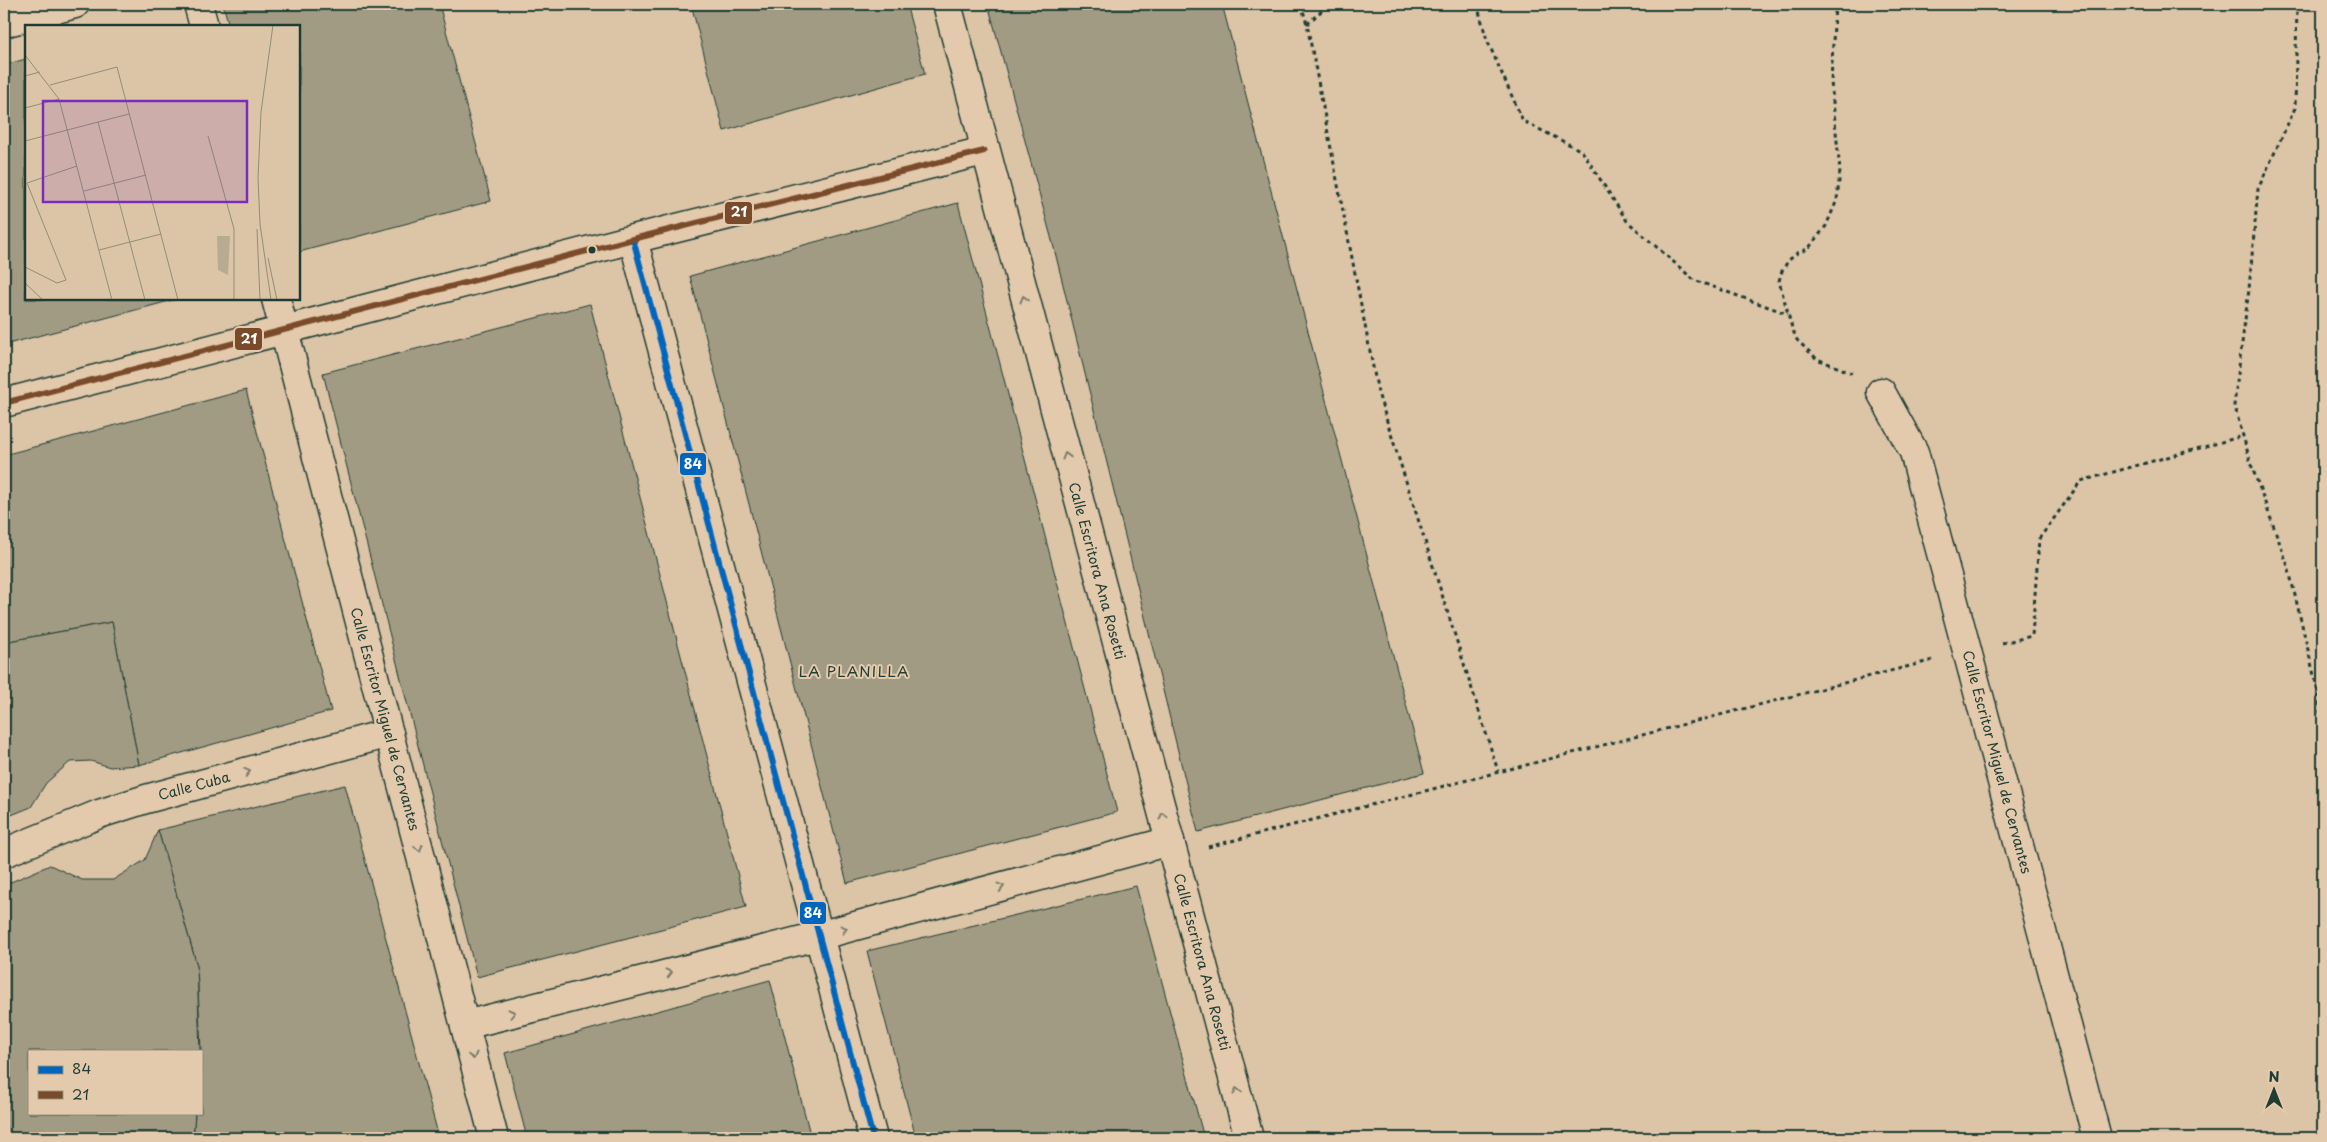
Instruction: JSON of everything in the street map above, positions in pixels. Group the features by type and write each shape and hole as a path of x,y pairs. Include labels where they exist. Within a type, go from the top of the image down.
{"street":[{"path":"4,22 75,4"},
{"path":"198,4 204,25"},
{"name":"Calle Escritora Ana Rosetti","path":"947,4 984,151 1249,1138"},
{"path":"4,403 984,151"},
{"path":"633,240 873,1138"},
{"name":"Calle Escritor Miguel de Cervantes","path":"276,300 494,1138"},
{"name":"Calle Escritor Miguel de Cervantes","path":"1881,392 1914,452 2097,1138"},
{"name":"Calle Cuba","path":"4,853 99,814 146,799 389,733"},
{"path":"464,1025 1172,849"}],"path":[{"path":"1301,4 1307,24 1378,393 1498,771"},
{"path":"1307,24 1329,4"},
{"path":"1477,4 1487,40 1523,121 1582,151 1628,221 1694,280 1788,314"},
{"path":"1835,4 1831,82 1840,171 1837,200 1826,226 1808,249 1797,253 1788,261 1779,281 1797,340 1806,350 1817,359 1851,373 1881,392"},
{"path":"2297,4 2295,108 2258,189 2249,289 2234,405 2252,467 2288,566 2318,692 2323,740"},
{"path":"1172,849 1498,771 2032,636 2040,539 2081,481 2243,436"}],"building":[{"path":"223,4 439,4 491,201 300,252 300,25 229,25"},
{"path":"691,4 906,4 925,74 724,131"},
{"path":"988,4 1222,4 1424,773 1198,832 1054,248"},
{"path":"25,59 25,300 173,300 4,345 4,65"},
{"path":"958,203 1117,812 847,883 690,276"},
{"path":"590,304 746,907 477,977 323,373"},
{"path":"246,390 331,711 139,765 112,622 4,642 4,455"},
{"path":"112,622 139,765 110,767 91,761 70,762 46,783 31,807 4,818 4,642"},
{"path":"345,785 439,1138 193,1138 195,1114 202,1114 202,1050 197,966 158,830"},
{"path":"158,830 197,966 200,1050 28,1050 28,1114 195,1114 193,1138 4,1138 4,885 50,865 82,880 113,880 145,860"},
{"path":"1136,886 1204,1138 916,1138 867,951"},
{"path":"770,980 811,1138 527,1138 505,1053"}],"transit line":[{"name":"21","path":"4,403 633,239 984,151"},
{"name":"84","path":"633,239 873,1138"}],"district":[{"name":"LA PLANILLA","path":"854,672"}]}
